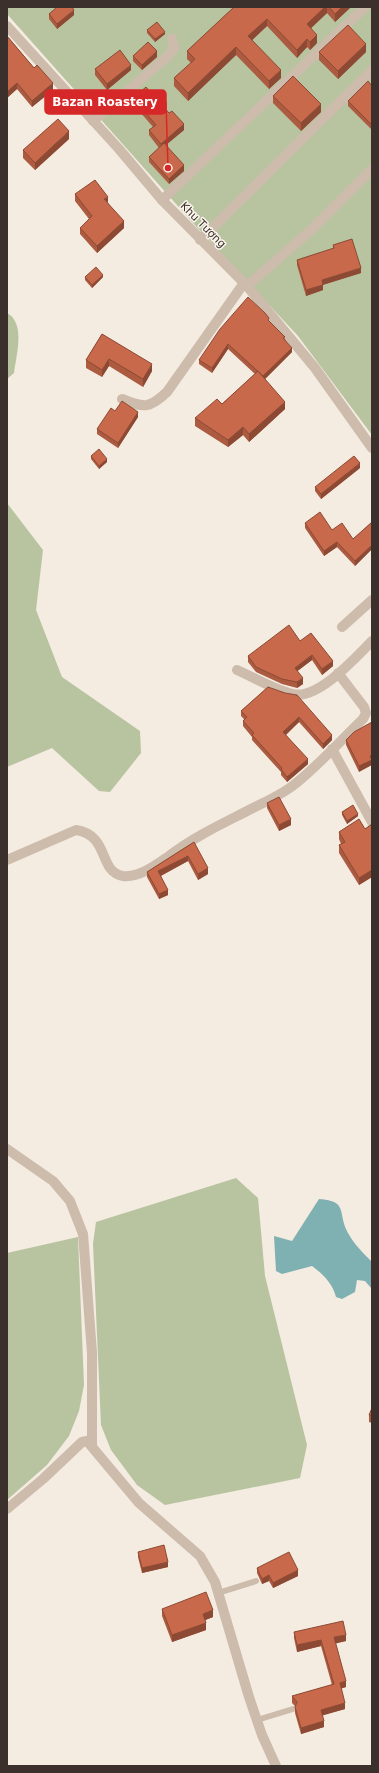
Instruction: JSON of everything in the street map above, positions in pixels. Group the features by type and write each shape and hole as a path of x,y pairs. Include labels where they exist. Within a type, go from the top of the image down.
{"street":[{"path":"162,200 365,7"},
{"name":"Khu Tượng","path":"7,26 162,200 246,285 315,368 372,448"},
{"path":"93,121 168,56 174,48 172,39"},
{"path":"200,240 372,70"},
{"path":"122,399 139,406 149,406 157,402 167,392 246,285 310,232 372,170"},
{"path":"342,627 372,600"},
{"path":"236,670 292,694 304,695 313,692 338,673 372,641"},
{"path":"7,860 76,830 95,838 112,871 122,876 136,875 152,867 186,843 274,798 295,785 363,719 366,713 364,707 338,673"},
{"path":"332,749 367,803 372,822"},
{"path":"7,1149 52,1181 70,1201 83,1234 92,1353 92,1446"},
{"path":"7,1509 43,1479 82,1442 87,1441 139,1503 200,1556 215,1582 257,1720 276,1766"}],"lane":[{"path":"218,1593 256,1580"},
{"path":"257,1720 293,1709"}],"green space":[{"path":"7,7 372,7 372,435 298,336 192,222 7,14"},
{"path":"7,313 13,318 16,324 18,332 18,349 14,373 7,379"},
{"path":"7,503 43,550 36,610 62,677 140,731 141,753 110,792 99,791 52,748 7,767"},
{"path":"236,1178 258,1198 265,1276 307,1445 300,1478 165,1505 137,1485 111,1450 101,1425 93,1244 96,1222"},
{"path":"78,1237 84,1385 79,1411 69,1436 47,1465 7,1500 7,1253"}],"water":[{"path":"319,1199 335,1202 341,1209 345,1226 350,1237 372,1262 372,1289 365,1281 357,1280 355,1292 342,1299 336,1297 333,1288 327,1280 312,1266 282,1274 276,1271 274,1236 292,1241"}],"building":[{"path":"57,7 72,7 74,10 57,24 49,14"},
{"path":"234,7 325,7 307,24 317,35 310,42 307,39 297,50 267,19 248,36 281,70 269,81 236,47 188,93 174,78 195,59 187,51"},
{"path":"329,7 342,7 335,14"},
{"path":"157,22 165,32 155,39 147,30"},
{"path":"348,25 366,44 338,71 319,52"},
{"path":"7,36 34,68 37,65 53,83 32,101 17,83 7,92"},
{"path":"148,42 157,51 142,65 133,56"},
{"path":"120,50 131,65 107,84 95,69"},
{"path":"293,76 321,104 301,123 273,96"},
{"path":"368,81 372,86 372,125 348,101"},
{"path":"146,87 169,113 172,111 184,124 161,144 149,130 156,125 133,98"},
{"path":"58,119 69,131 35,163 23,150"},
{"path":"164,143 184,165 169,179 149,157"},
{"path":"95,180 108,197 104,199 124,221 97,246 80,228 92,216 75,194"},
{"path":"352,239 361,268 322,280 323,285 306,290 297,260 334,248 333,245"},
{"path":"96,267 103,275 92,285 85,277"},
{"path":"248,297 265,313 269,318 268,320 285,337 283,338 292,348 263,376 228,344 212,368 199,360 220,329"},
{"path":"102,334 152,364 143,379 109,359 102,370 86,360"},
{"path":"258,371 285,402 249,434 243,427 228,440 195,418 217,399 222,404"},
{"path":"122,401 138,412 118,443 97,429 111,408 115,411"},
{"path":"99,449 107,459 99,466 91,456"},
{"path":"354,456 360,463 321,494 315,487"},
{"path":"320,512 332,530 342,523 353,539 372,522 372,545 355,561 337,542 324,551 305,523"},
{"path":"289,625 300,641 311,633 333,661 322,669 312,655 295,668 303,678 297,682 282,679 256,667 248,656"},
{"path":"268,687 285,693 297,695 332,735 323,744 299,717 283,732 308,759 287,777 281,769 282,768 252,735 254,733 243,721 247,717 241,711"},
{"path":"372,722 372,755 370,756 372,760 359,766 346,740 354,732"},
{"path":"279,797 291,819 279,825 267,803"},
{"path":"353,805 358,814 347,821 342,812"},
{"path":"359,819 365,829 372,824 372,870 359,878 339,845 345,842 339,832"},
{"path":"194,842 208,868 198,874 188,856 158,871 168,890 159,894 147,872"},
{"path":"372,1408 372,1416 369,1415"},
{"path":"164,1545 168,1562 142,1568 138,1552"},
{"path":"289,1552 298,1570 273,1583 269,1575 262,1579 257,1568"},
{"path":"206,1592 213,1610 203,1614 206,1623 172,1635 162,1609"},
{"path":"343,1621 346,1635 334,1637 346,1681 340,1683 345,1703 321,1710 324,1721 301,1728 295,1707 297,1702 292,1696 334,1684 321,1640 297,1645 294,1632"}],"place":[{"name":"Bazan Roastery","path":"168,168"}]}
